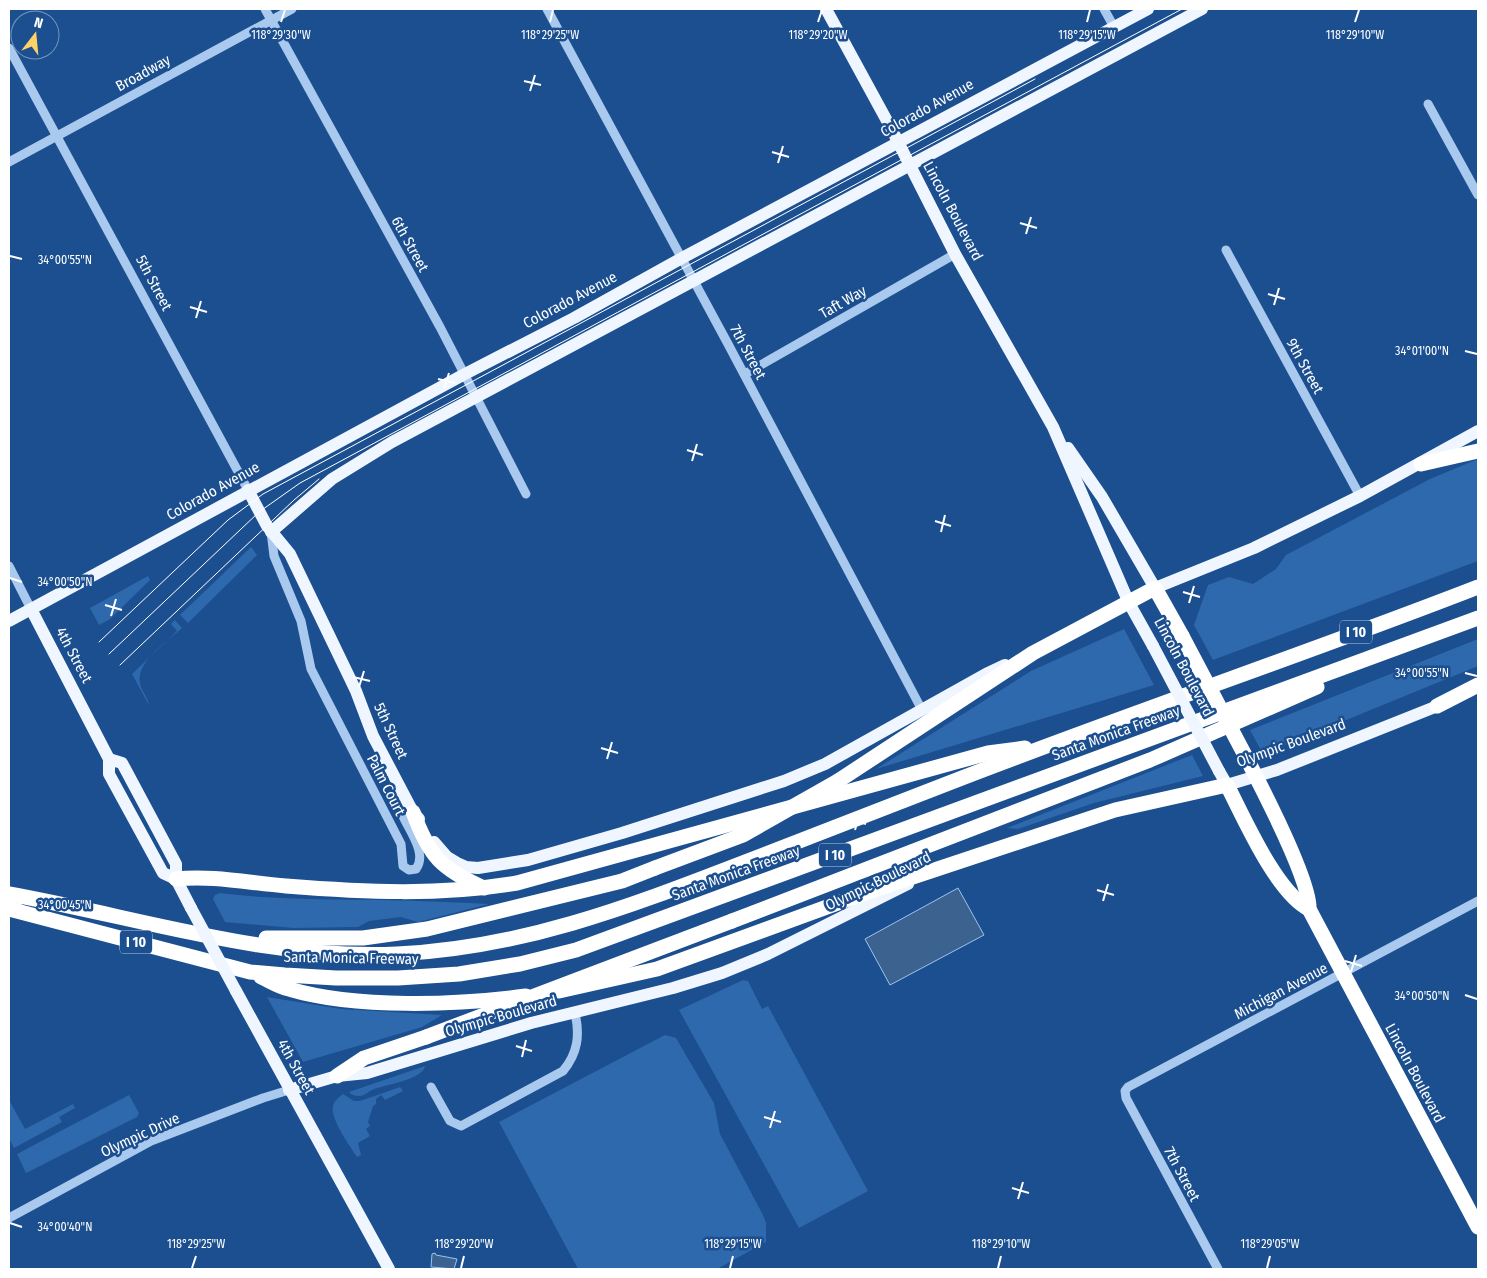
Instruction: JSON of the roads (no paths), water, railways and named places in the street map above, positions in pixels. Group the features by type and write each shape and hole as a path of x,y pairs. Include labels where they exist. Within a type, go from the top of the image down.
{"highway":[{"path":"1421,464 1478,451"},
{"name":"Santa Monica Freeway","path":"9,894 195,933 288,950 346,954 395,954 507,941 554,930 653,897 1049,745 1478,587"},
{"path":"195,933 276,939 364,938 427,929 622,881 743,835 838,781 1033,653 1155,588"},
{"name":"Lincoln Boulevard","path":"1155,588 1256,776 1302,878 1310,901 1309,909"},
{"name":"Santa Monica Freeway","path":"15,910 250,972 336,978 416,977 490,970 576,950 1478,618"},
{"path":"337,1076 364,1058 426,1037 732,921 1150,760 1274,707 1403,647"},
{"path":"1437,706 1478,685"},
{"path":"176,879 199,876 327,889 443,892 518,883 988,753 1049,745"},
{"name":"Lincoln Boulevard","path":"1226,785 1279,878 1294,898 1309,909 1478,1227"},
{"name":"Olympic Boulevard","path":"928,874 1041,833 1115,810 1226,785"},
{"path":"413,812 430,850 440,863 452,873 485,888"},
{"path":"250,972 288,989 321,996 370,1001 478,1002 568,990 657,969 868,892 928,874"}],"main road":[{"name":"Lincoln Boulevard","path":"826,9 898,142 955,254 1053,427 1102,497 1155,588"},
{"name":"Colorado Avenue","path":"9,621 248,490 574,318 682,258 1148,9"},
{"path":"271,532 316,491 355,463 474,397 584,341 909,164 1202,9"},
{"name":"Lincoln Boulevard","path":"1053,427 1129,603 1226,785"},
{"path":"1155,588 1254,548 1360,496 1478,431"},
{"name":"5th Street","path":"248,490 271,532 290,554 356,691 373,736 399,782 413,812"},
{"name":"4th Street","path":"31,609 109,759 122,763 176,864 176,879 191,908 289,1090 389,1269"},
{"path":"413,812 422,822 436,846 457,863 466,867 478,868 504,865 567,850 784,781 825,764 986,674 1033,653"},
{"name":"Olympic Boulevard","path":"1226,785 1277,770 1478,691"},
{"name":"Olympic Boulevard","path":"289,1090 337,1076 367,1073 531,1023 722,973 768,954 928,874"}],"street":[{"name":"6th Street","path":"265,9 440,327 474,397 526,494"},
{"name":"Broadway","path":"9,162 292,9"},
{"name":"7th Street","path":"547,9 694,280 922,710"},
{"path":"1104,9 1114,27"},
{"name":"5th Street","path":"9,48 248,490"},
{"path":"1428,104 1478,195"},
{"name":"9th Street","path":"1226,250 1360,496"},
{"name":"Taft Way","path":"744,374 955,254"},
{"name":"5th Street","path":"271,532 274,556 302,621"},
{"name":"4th Street","path":"9,566 31,609"},
{"name":"Palm Court","path":"302,621 311,669 401,844 403,866 409,870 416,869 420,858 417,845 402,812 399,782"},
{"name":"Michigan Avenue","path":"1125,1091 1130,1085 1157,1073 1478,901"},
{"path":"432,1087 450,1121 460,1126 563,1070 572,1060 577,1045 579,1031 575,1013"},
{"name":"Olympic Drive","path":"9,1218 151,1141 263,1098 289,1090"},
{"name":"7th Street","path":"1125,1091 1126,1098 1218,1269"}],"tram line":[{"path":"109,654 259,512 300,483 1182,9"},
{"path":"99,642 228,520 263,494 1035,79"},
{"path":"120,665 294,500 319,479"}]}
